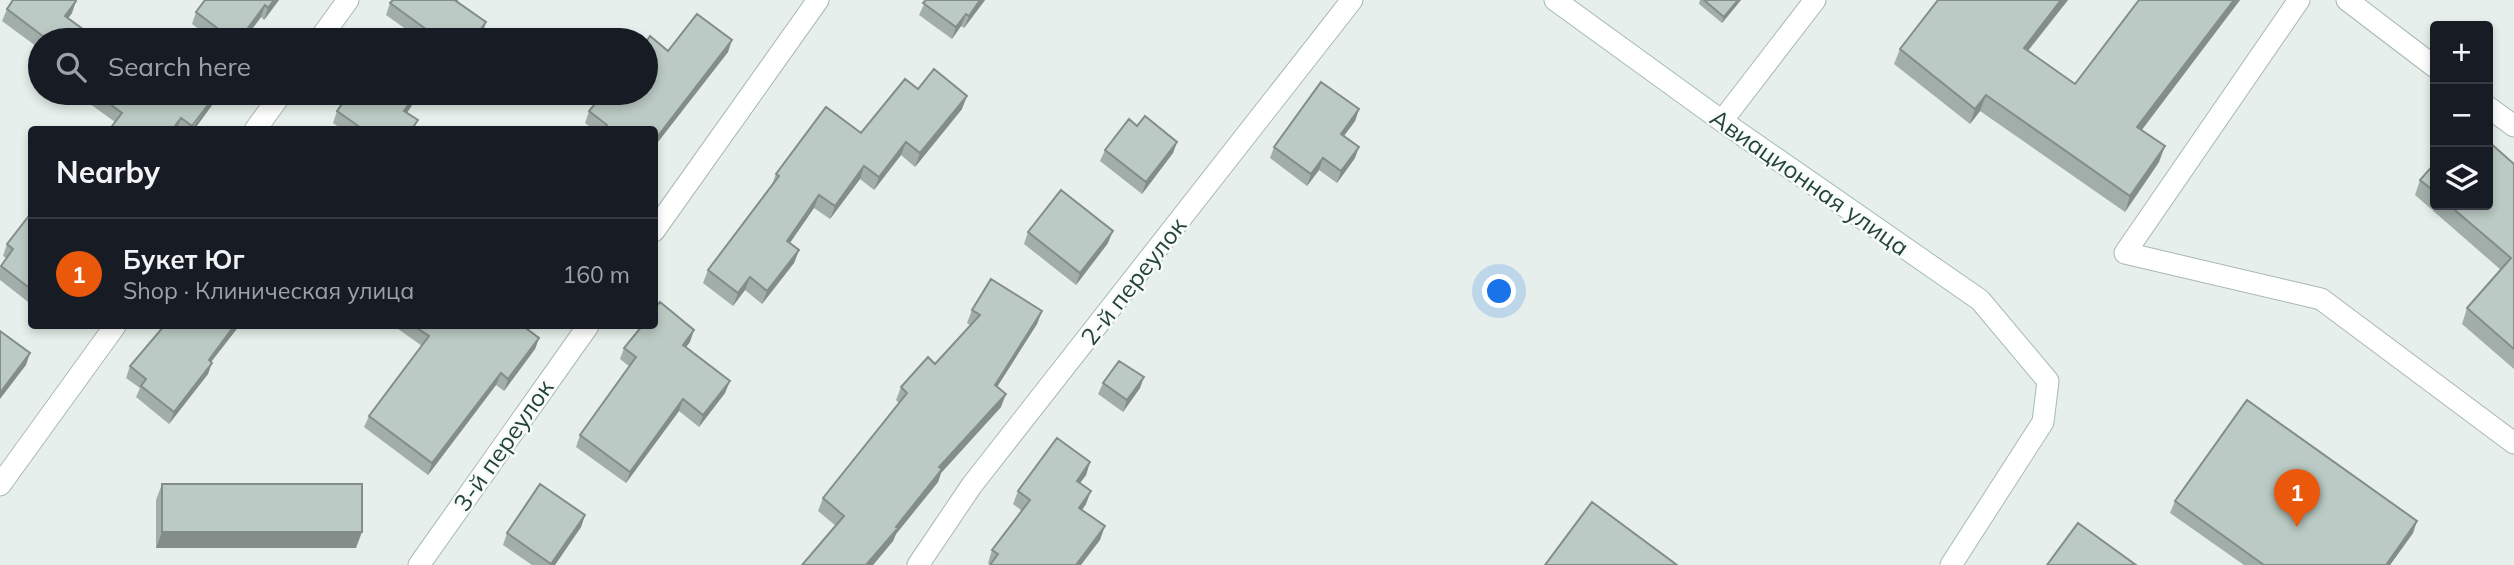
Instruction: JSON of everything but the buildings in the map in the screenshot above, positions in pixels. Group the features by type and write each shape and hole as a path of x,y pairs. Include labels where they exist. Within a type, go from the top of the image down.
{"street":[{"path":"328,28 348,0"},
{"path":"658,225 817,0"},
{"name":"2-й переулок","path":"918,565 972,485 1352,0"},
{"name":"Авиационная улица","path":"1555,0 1722,121 1980,300 2048,381 2043,422 1951,565"},
{"path":"1722,121 1815,0"},
{"path":"2299,0 2125,253 2321,299 2514,443"},
{"path":"2347,0 2430,63"},
{"path":"258,126 273,105"},
{"path":"2493,111 2514,126"},
{"path":"0,485 113,329"},
{"name":"3-й переулок","path":"419,565 586,329"}],"place":[{"name":"Букет Юг","path":"2297,527"}]}
